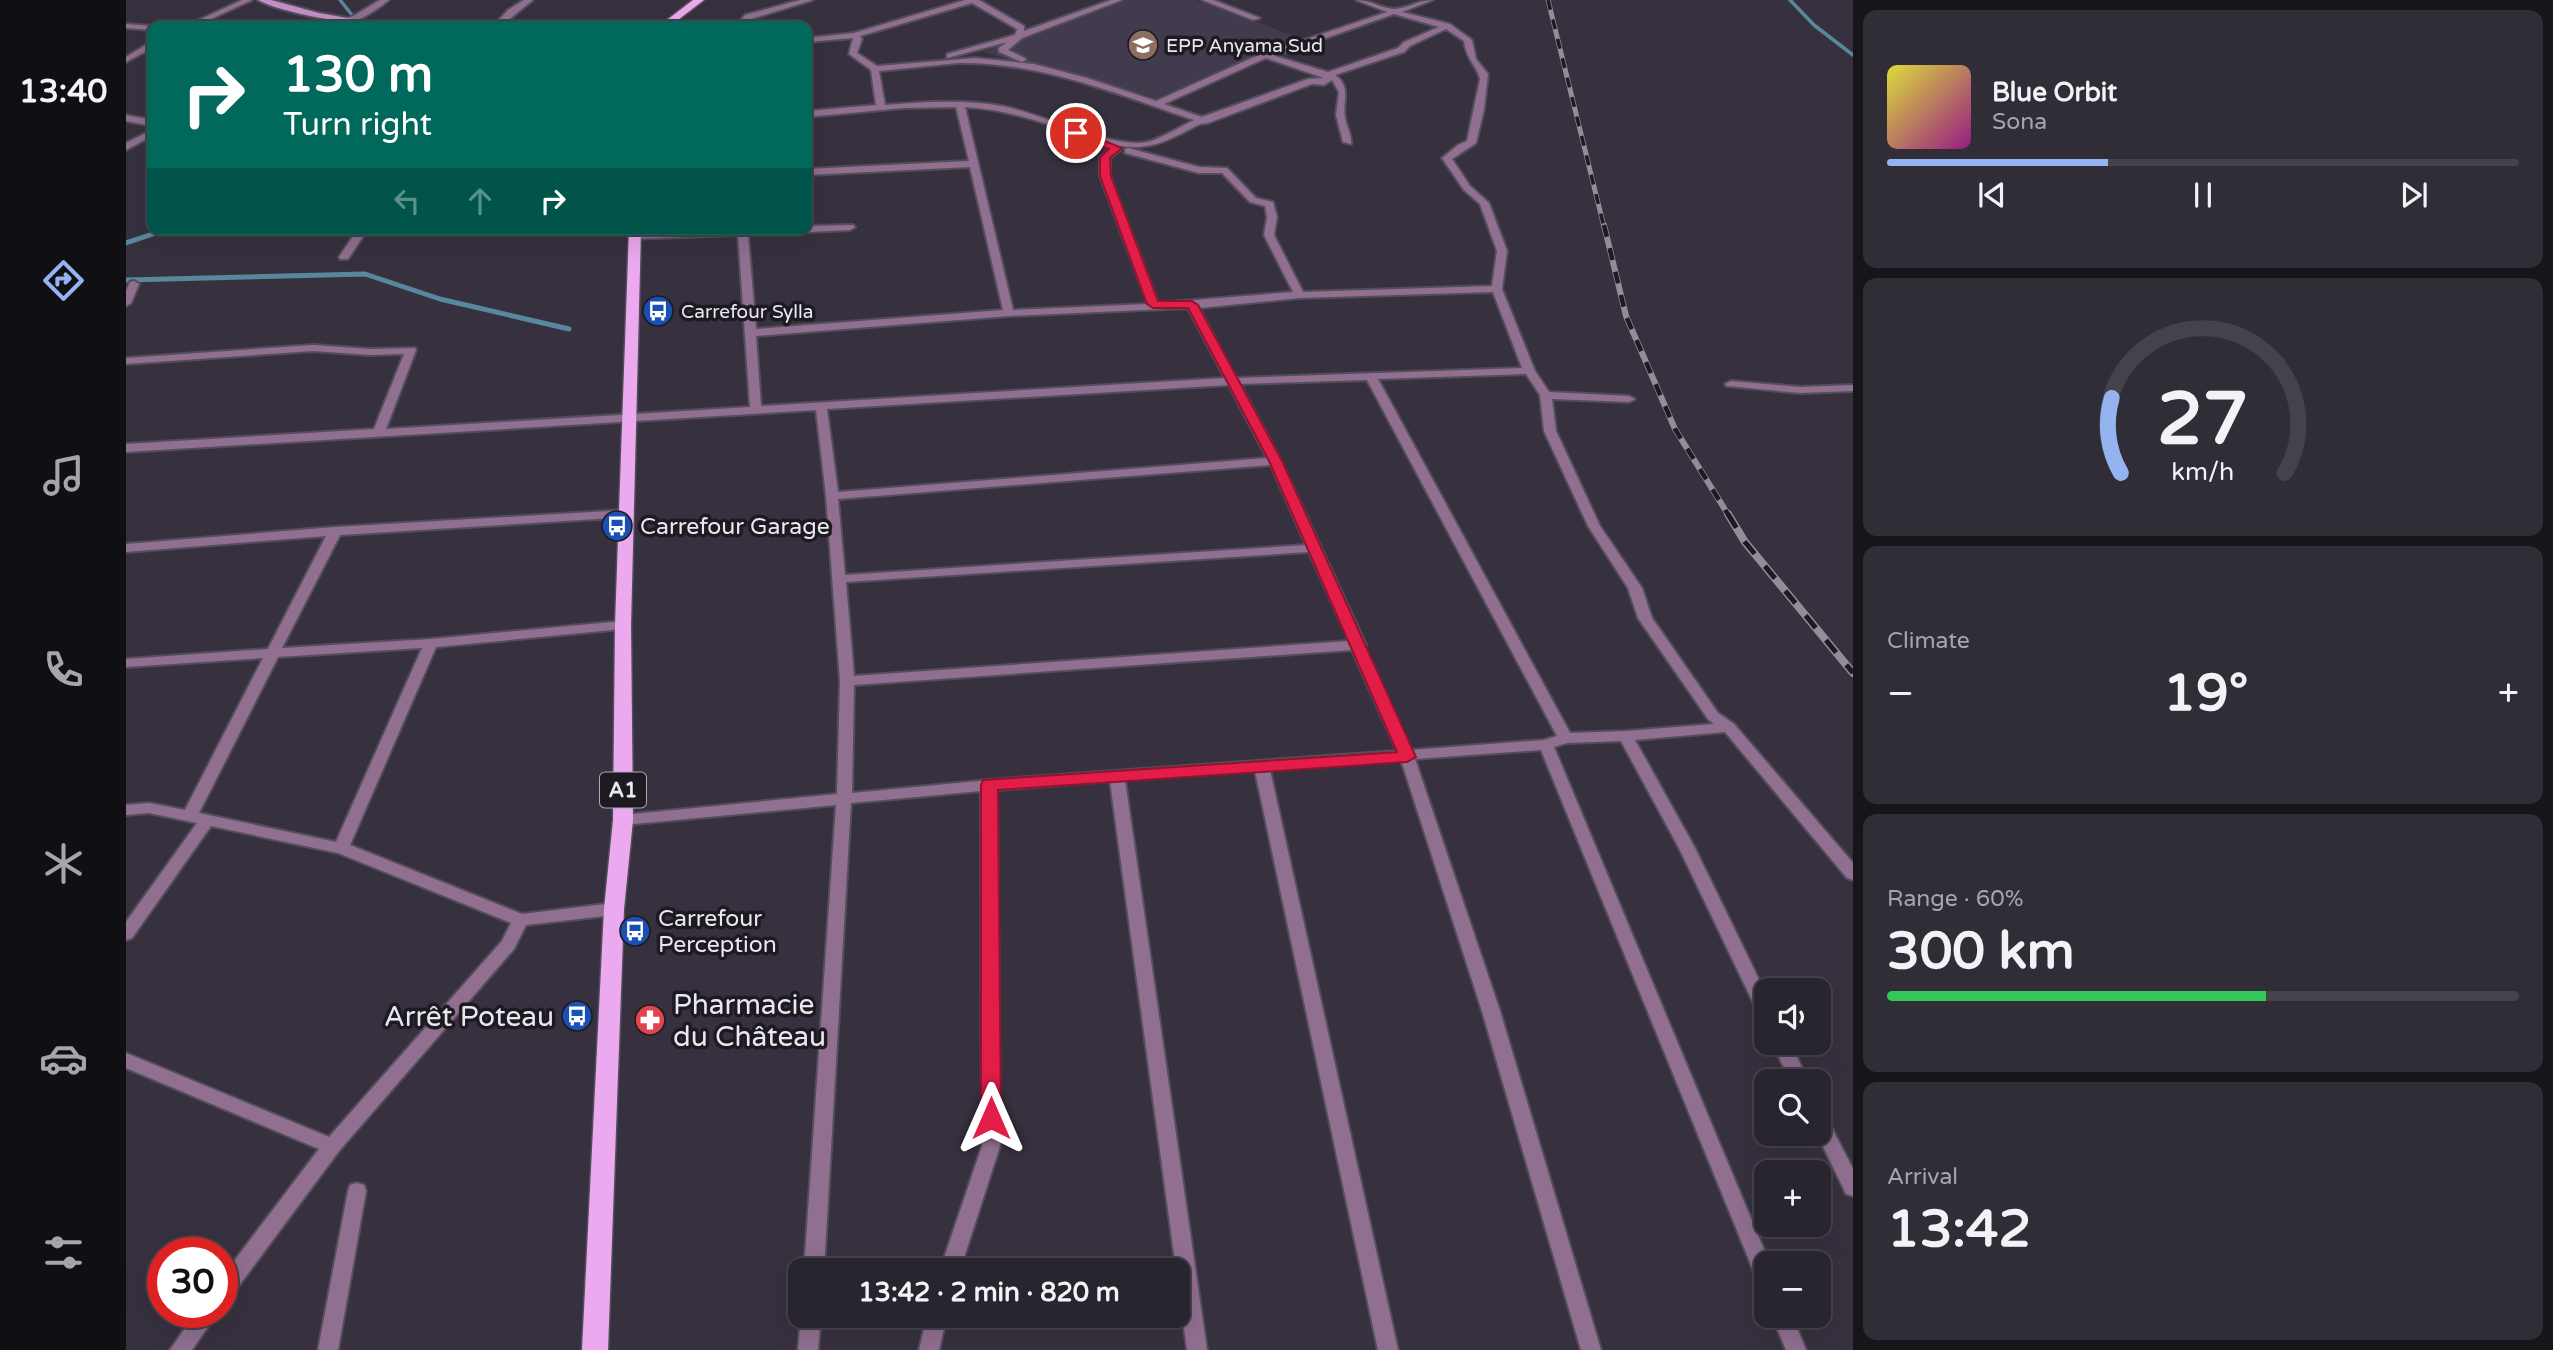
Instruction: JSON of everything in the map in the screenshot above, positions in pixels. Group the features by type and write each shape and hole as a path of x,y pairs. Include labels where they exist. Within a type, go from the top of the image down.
{"main road":[{"path":"671,21 699,0"},
{"name":"A1","path":"595,1350 614,909 623,820 623,625 635,235"}],"street":[{"path":"201,21 248,0"},
{"path":"262,0 354,21"},
{"path":"347,20 385,0"},
{"path":"502,21 529,0"},
{"path":"744,21 748,17 809,0"},
{"path":"812,39 855,35 973,0 1021,28 1019,36 1002,50 1037,67 1159,103 1205,121"},
{"path":"924,63 1019,36 1118,0"},
{"path":"1206,0 1256,18"},
{"path":"1360,0 1447,26 1468,40 1469,52 1476,67 1484,74 1485,82 1476,116 1475,136 1471,143 1447,158 1468,188 1485,204 1502,251 1497,289 1529,371 1546,395 1550,431 1594,526 1635,588 1645,618 1713,716 1729,727 1853,874"},
{"path":"1159,103 1267,55 1429,0"},
{"path":"126,26 147,28"},
{"path":"1328,75 1401,50 1407,44 1447,26"},
{"path":"855,35 858,39 853,54 875,69 975,60 1037,67"},
{"path":"126,60 147,48"},
{"path":"1267,55 1336,79 1343,92 1340,115 1348,142"},
{"path":"875,69 881,109"},
{"path":"1101,141 1147,146 1311,81 1324,82 1328,75"},
{"path":"812,114 960,106 999,108 1028,114 1117,148 1199,170 1224,170 1253,200 1270,204 1272,218 1269,235 1299,295"},
{"path":"960,106 1009,313"},
{"path":"126,117 147,122"},
{"path":"126,147 147,136"},
{"path":"1117,148 1105,157 1105,176 1153,304"},
{"path":"812,172 972,164"},
{"path":"812,228 850,227"},
{"path":"344,257 359,235"},
{"path":"743,235 756,411"},
{"path":"126,303 134,284"},
{"path":"751,333 1009,313 1153,304 1192,305 1299,295 1497,289"},
{"path":"1192,305 1275,461 1407,757 1491,1011 1591,1350"},
{"path":"126,361 313,348 370,352 411,350 379,434"},
{"path":"126,448 1234,382 1529,371"},
{"path":"1370,375 1565,738"},
{"path":"1731,384 1810,390 1853,388"},
{"path":"1546,395 1629,399"},
{"path":"815,1258 844,797 847,681 832,496 821,407"},
{"path":"832,496 1275,461"},
{"path":"126,548 335,531 626,514"},
{"path":"190,816 276,652 335,531"},
{"path":"838,579 1314,548"},
{"path":"126,663 431,643 623,625"},
{"path":"341,848 431,643"},
{"path":"847,681 1359,645"},
{"path":"623,820 844,797 1407,757 1546,745 1565,738 1729,727"},
{"path":"1626,736 1687,848 1754,987"},
{"path":"1546,745 1755,1251"},
{"path":"1262,767 1388,1350"},
{"path":"1117,776 1197,1350"},
{"path":"954,1258 991,1146 989,785"},
{"path":"126,810 149,808 341,848 521,920 614,909"},
{"path":"126,934 208,819"},
{"path":"238,1271 331,1146 508,945 521,920"},
{"path":"126,1060 331,1146"},
{"path":"1831,1144 1853,1188"},
{"path":"328,1350 357,1191"},
{"path":"180,1350 196,1328"},
{"path":"808,1350 810,1328"},
{"path":"929,1350 934,1328"},
{"path":"1787,1328 1796,1350"}],"shaded area":[{"name":"EPP Anyama Sud","path":"1126,0 1196,0 1300,38 1157,98 983,52"}],"waterway":[{"path":"340,0 352,15"},
{"path":"1790,0 1814,25 1853,55"},
{"path":"126,243 150,235"},
{"path":"126,280 365,274 440,299 569,329"}],"railway":[{"path":"1548,0 1604,227"},
{"path":"1604,225 1626,316 1675,429 1729,516"},
{"path":"1728,514 1745,542 1853,673"}],"place":[{"name":"EPP Anyama Sud","path":"1143,45"},
{"name":"Carrefour Sylla","path":"658,311"},
{"name":"Carrefour Garage","path":"617,526"},
{"name":"Carrefour Perception","path":"635,931"},
{"name":"Arrêt Poteau","path":"577,1016"},
{"name":"Pharmacie du Château","path":"650,1020"}],"route":[{"path":"991,1118 989,785 1407,757 1275,461 1192,305 1153,304 1105,176 1105,157 1117,148 1076,133"}]}
